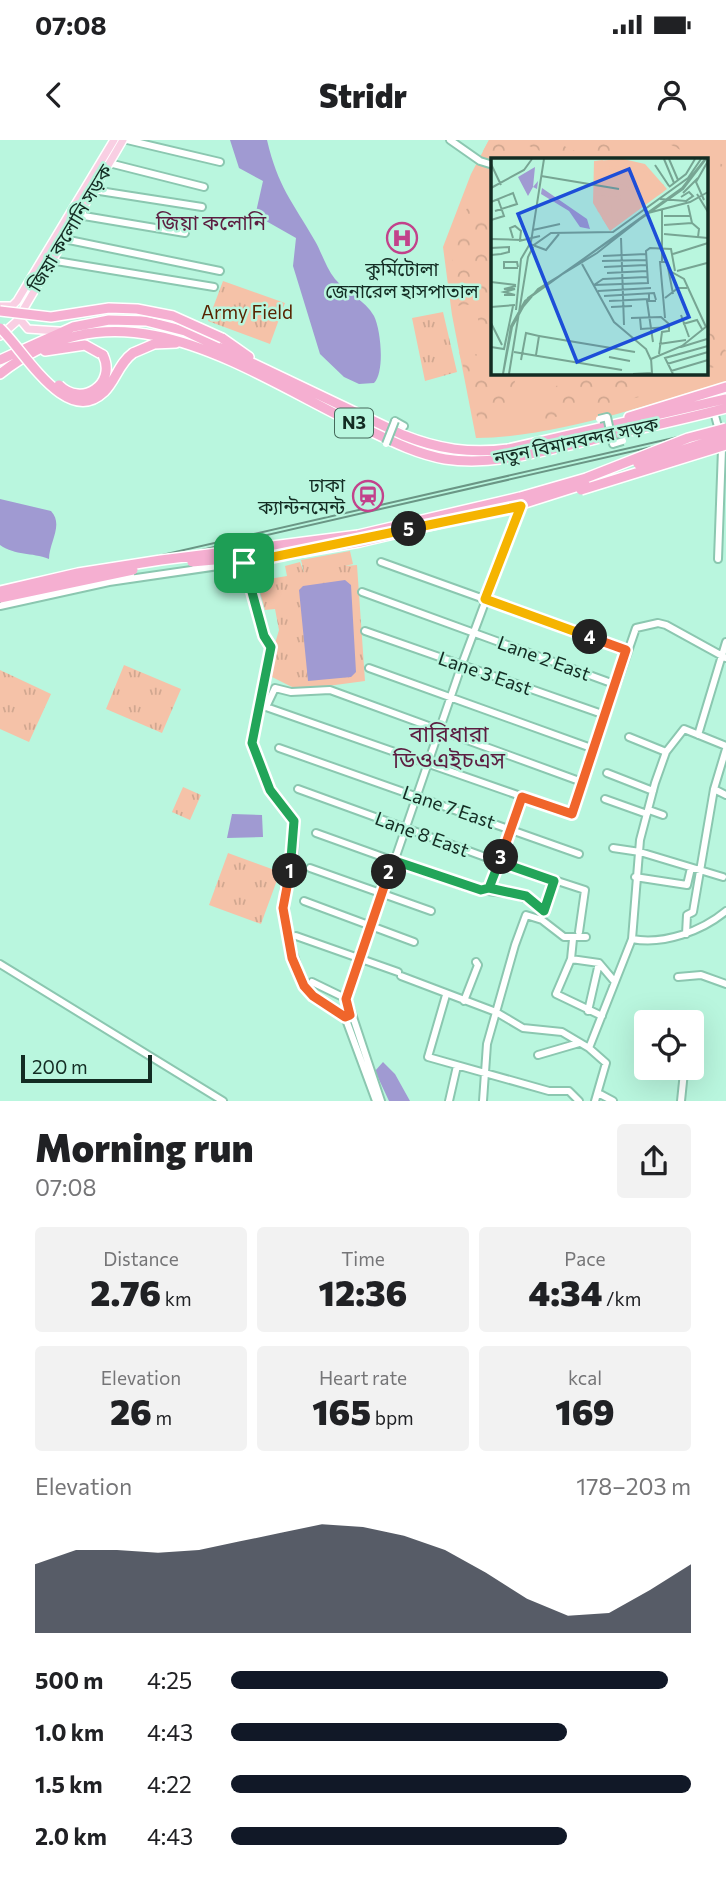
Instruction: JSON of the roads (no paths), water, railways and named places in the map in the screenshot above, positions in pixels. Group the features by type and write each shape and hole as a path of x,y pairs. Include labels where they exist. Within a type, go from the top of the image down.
{"highway":[{"path":"0,308 51,317 109,308 137,309 173,316 222,338 256,364"},
{"name":"নতুন বিমানবন্দর সড়ক","path":"0,360 62,330 109,320 146,321 185,331 256,364 418,452 469,460 523,456 726,408"},
{"path":"0,326 55,391 74,401 87,400 101,394 122,363 133,353 160,343 191,345"},
{"path":"0,326 69,393 87,394 103,383 107,366 103,355 85,345 36,351"},
{"name":"নতুন বিমানবন্দর সড়ক","path":"0,374 36,351 77,335 124,330 162,335 419,442 454,450 508,449 726,399"},
{"path":"612,425 647,409 726,387"},
{"path":"0,591 78,573 161,560 358,535 572,482 688,438 726,428"},
{"path":"555,495 694,443 726,436"},
{"path":"0,598 139,569 303,552 360,542 595,486 725,447"}],"main road":[{"name":"জিয়া কলোনি সড়ক","path":"0,335 2,323 114,140"},
{"name":"জিয়া কলোনি সড়ক","path":"0,335 14,325 50,260 125,140"},
{"path":"0,308 15,303"},
{"path":"18,316 28,329 62,330"},
{"path":"0,335 21,348"}],"street":[{"path":"125,140 220,162"},
{"path":"450,140 480,161 491,164"},
{"path":"109,163 204,187"},
{"path":"93,190 202,207"},
{"path":"78,215 185,233"},
{"path":"64,239 220,271"},
{"path":"50,260 214,287"},
{"path":"714,412 725,447 718,559"},
{"path":"599,419 607,417 613,444 623,441"},
{"path":"383,443 396,421 404,426"},
{"path":"0,606 108,582 244,563 521,506 725,447"},
{"path":"376,1101 344,998 360,959 461,664 521,506"},
{"path":"381,562 626,650"},
{"path":"244,563 264,636 271,647 253,746 270,790 295,825 294,852 284,891 287,935 304,986 313,996 348,1016 381,1101"},
{"name":"Lane 2 East","path":"362,592 614,684"},
{"path":"582,782 330,690 291,692 275,688 266,707 572,814 633,632 640,626 673,624 724,657"},
{"name":"Lane 3 East","path":"365,631 604,715"},
{"path":"698,735 724,657 726,642"},
{"path":"369,668 594,749"},
{"path":"589,1048 632,939 635,877 653,790 666,752 682,729 726,747 714,789 693,912 687,915 686,934"},
{"path":"629,737 666,752"},
{"name":"Lane 7 East","path":"279,748 579,854"},
{"path":"607,773 653,790"},
{"name":"Lane 8 East","path":"298,789 586,891 579,932"},
{"path":"714,789 726,795"},
{"path":"489,888 522,797"},
{"path":"605,799 663,814"},
{"path":"316,833 469,888 489,888 526,896 544,911 554,881"},
{"path":"613,848 640,852 723,877"},
{"path":"310,868 431,911"},
{"path":"635,877 687,885 691,868"},
{"path":"304,901 414,942"},
{"path":"632,939 648,941 686,934 705,927 726,911"},
{"path":"483,1101 487,1044 526,915 542,920 560,935 573,939"},
{"path":"296,936 496,1012 523,1028 562,1032 589,1048 607,1063 595,1101"},
{"path":"586,937 573,936 570,959 556,994 602,1016"},
{"path":"570,959 599,963 615,982"},
{"path":"464,1001 478,965 476,962"},
{"path":"589,1010 599,963"},
{"path":"0,964 213,1098 223,1101"},
{"path":"678,977 701,975 726,984"},
{"path":"312,982 344,998"},
{"path":"446,995 428,1057 550,1091 563,1094 569,1091 579,1101"},
{"path":"538,1055 579,1044"},
{"path":"449,1101 457,1066"},
{"path":"681,1101 683,1080"},
{"path":"598,1093 613,1101"}],"tram line":[{"path":"0,592 726,426"}],"railway":[{"path":"0,596 726,430"}],"place":[{"name":"কুর্মিটোলা জেনারেল হাসপাতাল","path":"402,238"},
{"name":"ঢাকা ক্যান্টনমেন্ট","path":"368,496"}],"district":[{"name":"জিয়া কলোনি","path":"211,223"},
{"name":"বারিধারা ডিওএইচএস","path":"449,747"}],"park label":[{"name":"Army Field","path":"247,312"}]}
